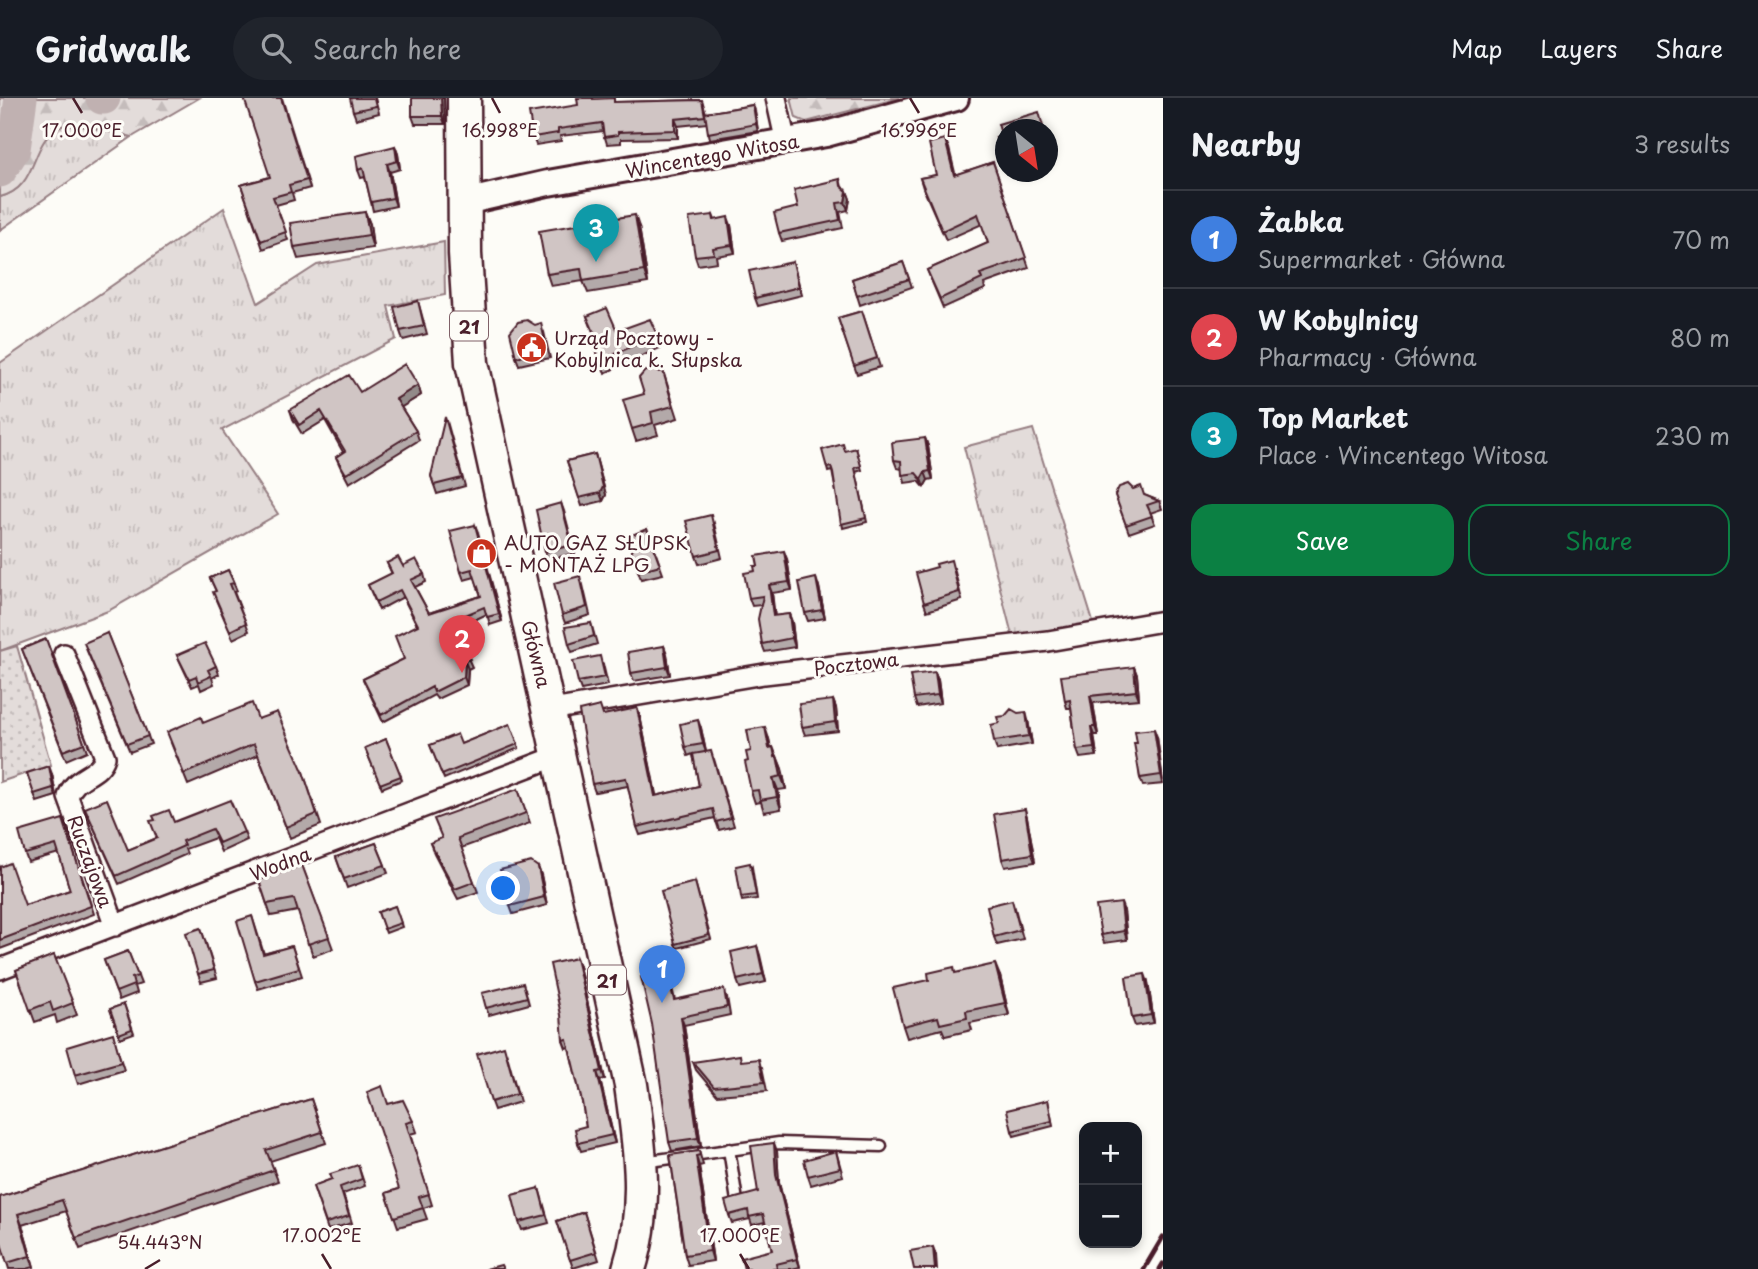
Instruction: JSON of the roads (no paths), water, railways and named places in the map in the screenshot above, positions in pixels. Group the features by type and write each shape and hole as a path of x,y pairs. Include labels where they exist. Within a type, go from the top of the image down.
{"main road":[{"name":"Główna","path":"464,98 467,304 472,363 489,449 551,710 631,1085 642,1162 642,1207 629,1269"}],"street":[{"path":"776,98 786,142"},
{"name":"Wincentego Witosa","path":"465,202 548,183 786,142 898,117 956,98"},
{"name":"Pocztowa","path":"551,710 764,674 1061,639 1163,621"},
{"name":"Ruczajowa","path":"64,654 105,757 103,764 73,785 68,797 115,926"},
{"name":"Wodna","path":"0,969 560,755"}],"lane":[{"path":"642,1162 779,1143 881,1146"},
{"path":"729,1149 737,1201"}],"waterway":[{"path":"0,171 14,149 21,98"}],"railway":[{"path":"1144,1269 1163,1237"},
{"path":"1160,1269 1163,1264"}],"place":[{"name":"Top Market","path":"596,262"},
{"name":"Urząd Pocztowy - Kobylnica k. Słupska","path":"531,348"},
{"name":"AUTO GAZ SŁUPSK - MONTAŻ LPG","path":"481,553"},
{"name":"W Kobylnicy","path":"462,673"},
{"name":"Żabka","path":"662,1003"}]}
